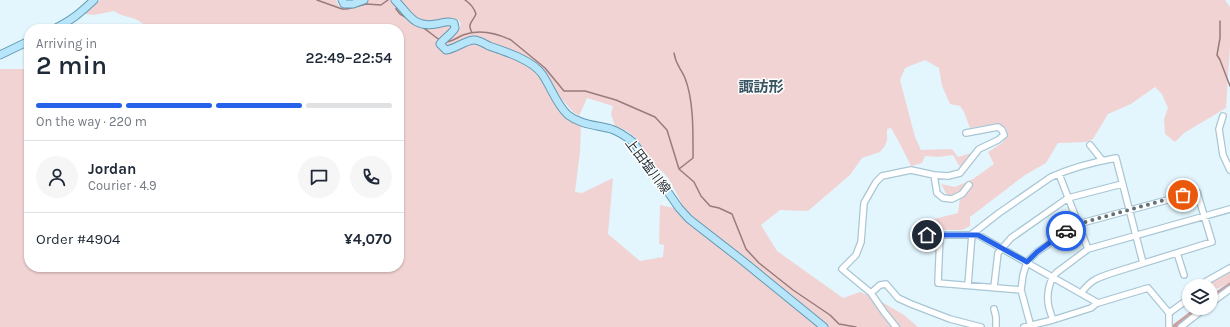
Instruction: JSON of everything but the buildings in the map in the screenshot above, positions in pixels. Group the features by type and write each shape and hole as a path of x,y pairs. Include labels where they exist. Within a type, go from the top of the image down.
{"main road":[{"path":"63,24 72,19 94,0"},
{"path":"342,0 344,4 348,5 364,0"},
{"name":"上田塩川線","path":"395,0 415,21 427,25 450,21 454,24 455,28 453,31 440,44 446,50 453,49 475,40 511,54 534,66 542,73 556,99 568,115 590,126 612,129 626,136 634,144 674,201 689,219 743,260 824,327"},
{"path":"0,55 24,43"}],"street":[{"path":"1223,116 1219,129 1224,155 1230,170"},
{"path":"896,327 871,293 842,269 856,255 861,242 864,203 876,182 882,176 910,170 948,176 960,173 979,149 998,140 1004,135 1002,130 998,127 966,133"},
{"path":"1090,145 1102,160"},
{"path":"968,285 972,234 1011,204 1059,174 1102,160 1116,158 1143,263"},
{"path":"1059,174 1088,249"},
{"path":"934,175 937,193 943,198 952,199 962,194 969,185"},
{"path":"994,287 998,253 1011,238 1068,198 1122,184"},
{"path":"1031,326 1021,290 1027,262 1037,252 1078,224 1197,192 1212,242 1112,272 1088,284 1081,293"},
{"path":"1053,320 1048,301 1048,292 1052,277 1088,249 1230,209"},
{"path":"927,235 978,235 1097,303"},
{"path":"940,235 938,283 1021,290"},
{"path":"1177,253 1184,275"},
{"path":"1210,279 1230,268"},
{"path":"871,293 880,285 886,284 898,298 950,319 968,325 981,327"},
{"path":"1024,327 1053,320 1091,308 1097,303 1148,288 1169,313 1169,327"},
{"path":"1218,298 1230,289"},
{"path":"1169,313 1182,304"},
{"path":"994,309 996,327"},
{"path":"1181,327 1196,315"}],"shaded area":[{"path":"100,0 336,0 339,6 348,8 370,0 393,0 407,18 416,25 427,28 449,24 453,26 440,48 478,43 512,57 533,68 581,126 580,152 575,192 582,193 613,178 608,234 640,261 663,257 664,245 659,244 660,205 674,208 683,218 821,327 0,327 0,69 24,69 24,272 404,272 404,24 143,24 114,11 94,15 85,14"},
{"path":"401,0 1225,0 1230,7 1230,47 1226,108 1184,133 1175,142 1165,134 1164,119 1168,108 1162,94 1155,87 1131,104 1108,114 1093,139 1086,142 1058,143 1046,163 1025,175 970,217 970,226 962,230 929,230 924,229 923,224 938,218 958,213 960,198 947,195 941,184 955,187 973,179 994,164 988,152 1002,143 1008,135 1006,128 998,123 970,128 960,106 950,104 942,86 939,68 925,60 905,68 900,80 915,137 921,150 952,149 958,157 975,152 960,167 953,155 938,157 925,156 922,163 911,166 891,128 887,129 887,140 885,146 880,152 862,158 850,175 808,211 780,210 761,225 777,251 843,298 860,292 875,298 904,315 918,327 826,327 715,234 691,217 681,206 681,202 669,179 656,167 636,138 627,131 615,126 611,114 613,106 587,98 579,116 572,111 560,97 534,62 501,46 484,40 447,46 445,41 458,31 460,28 459,21 451,18 434,22 422,19 408,10"},
{"path":"1230,270 1230,282 1218,288 1218,279 1215,279"}],"waterway":[{"path":"317,0 342,9 366,4 381,5 388,0"},
{"path":"465,0 472,6 476,14 470,25 472,33"},
{"path":"397,7 396,9 400,14 407,18"},
{"path":"1220,21 1220,38 1217,55 1230,86"},
{"path":"422,27 440,40"},
{"path":"445,42 452,41 463,35 475,32 499,35 511,40 545,68 564,91 585,91 616,100 655,117 667,130 679,169 694,182 701,196 710,206 732,214 746,249 759,263 793,290 830,315 839,324 856,327"},
{"path":"674,53 688,87 693,128 693,158 679,169"},
{"path":"1218,293 1230,285"},
{"path":"1174,327 1190,315"}],"way so far":[{"path":"1066,231 1078,224 1183,195"}],"district":[{"name":"諏訪形","path":"761,87"}],"route":[{"path":"927,235 978,235 1027,262 1037,252 1066,231"}]}
